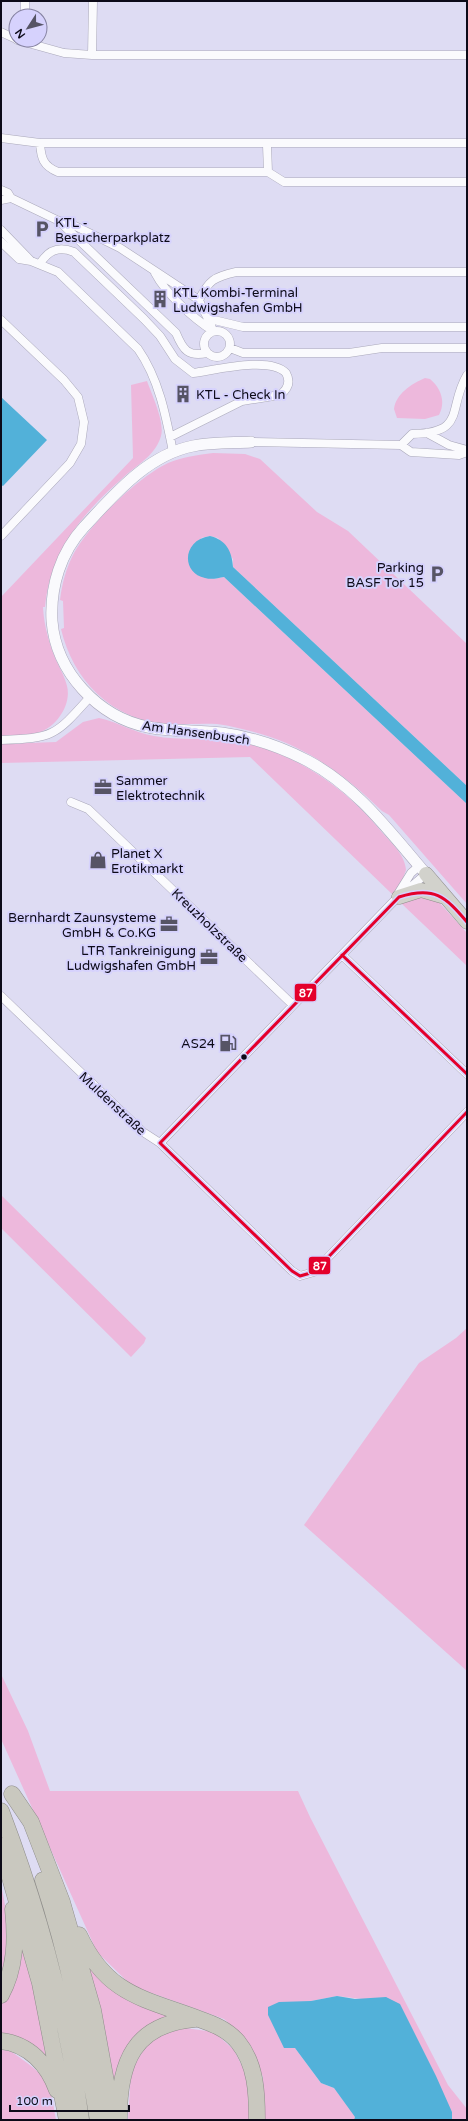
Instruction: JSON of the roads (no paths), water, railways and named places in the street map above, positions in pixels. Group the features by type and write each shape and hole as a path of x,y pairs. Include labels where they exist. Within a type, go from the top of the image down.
{"highway":[{"path":"423,870 467,922"},
{"path":"397,898 421,890 446,898"},
{"path":"98,2120 77,2007 66,1959 48,1895 12,1794 31,1822 62,1902 93,2010 113,2120"},
{"path":"1,1811 19,1858 46,1947 67,2034 72,2118"},
{"path":"1,1846 40,1983 72,2118"},
{"path":"1,1995 11,1970 15,1949 9,1873"},
{"path":"62,1902 91,1957 113,1981 145,2001 218,2026 228,2032 237,2042 245,2053 255,2082 257,2120"},
{"path":"120,2120 119,2106 124,2073 130,2057 138,2044 149,2033 164,2024 199,2019"},
{"path":"1,2041 19,2046 41,2062 54,2083 72,2118"}],"street":[{"path":"92,55 93,1"},
{"path":"46,48 64,53 92,55 467,55"},
{"path":"1,138 40,143 267,145 467,143"},
{"path":"40,143 41,158 48,168 58,172 268,172 284,182 467,182"},
{"path":"267,145 268,172"},
{"path":"1,190 8,193 11,198 59,221 176,333 184,349 197,355 207,353 215,357 220,357 227,352 230,348 229,338 224,332 213,331 202,324 161,284 154,272"},
{"path":"1,200 11,198"},
{"path":"59,221 65,221 120,248 154,272 199,300 203,310 210,319 213,331"},
{"path":"1,230 31,261"},
{"path":"1,242 19,259 31,261 58,272 138,349 146,360 162,401 173,452"},
{"path":"40,264 44,257 53,250 66,248 74,252 144,319 160,336 175,359 193,373 271,365 283,369 289,378 287,387 280,395 242,401 170,437"},
{"path":"199,300 212,280 220,275 236,272 467,272"},
{"path":"210,319 242,327 467,327"},
{"path":"1,320 64,380 78,397 84,422 81,444 70,463 1,536"},
{"path":"229,338 242,327"},
{"path":"207,353 204,342 207,335 213,331"},
{"path":"230,348 243,353 349,353 382,348 467,348"},
{"path":"401,445 412,434 427,433 446,426 456,413 458,397 467,375"},
{"path":"427,433 449,445 467,451"},
{"path":"251,442 401,445 411,452 459,455 467,451"},
{"name":"Am Hansenbusch","path":"251,442 201,444 173,452 130,480 80,532 70,544 59,568 55,583 52,621 63,660 81,688 90,697 112,713 140,725 158,729 215,732 244,737 285,750 309,761 343,783 358,796 423,870"},
{"path":"1,740 35,739 56,732 90,697"},
{"name":"Kreuzholzstraße","path":"71,802 88,809 293,1004"},
{"path":"160,1143 423,870"},
{"path":"342,955 467,1074"},
{"name":"Muldenstraße","path":"1,996 143,1132 160,1143 292,1271 300,1276 307,1276 314,1272 467,1112"}],"water":[{"path":"1,397 47,440 3,486 1,485"},
{"path":"210,536 224,543 230,551 233,567 467,786 467,804 224,577 208,579 197,575 192,570 188,557 190,550 194,544 201,539"},
{"path":"337,1996 355,1999 386,1997 400,2004 436,2076 452,2112 452,2120 354,2120 355,2117 334,2088 321,2083 295,2048 284,2048 268,2015 268,2007 279,2002 311,2001"}],"place":[{"name":"KTL - Besucherparkplatz","path":"42,229"},
{"name":"KTL Kombi-Terminal Ludwigshafen GmbH","path":"160,299"},
{"name":"KTL - Check In","path":"183,394"},
{"name":"Parking BASF Tor 15","path":"437,574"},
{"name":"Sammer Elektrotechnik","path":"103,787"},
{"name":"Planet X Erotikmarkt","path":"98,860"},
{"name":"Bernhardt Zaunsysteme GmbH & Co.KG","path":"169,924"},
{"name":"LTR Tankreinigung Ludwigshafen GmbH","path":"209,957"},
{"name":"AS24","path":"228,1043"}]}
